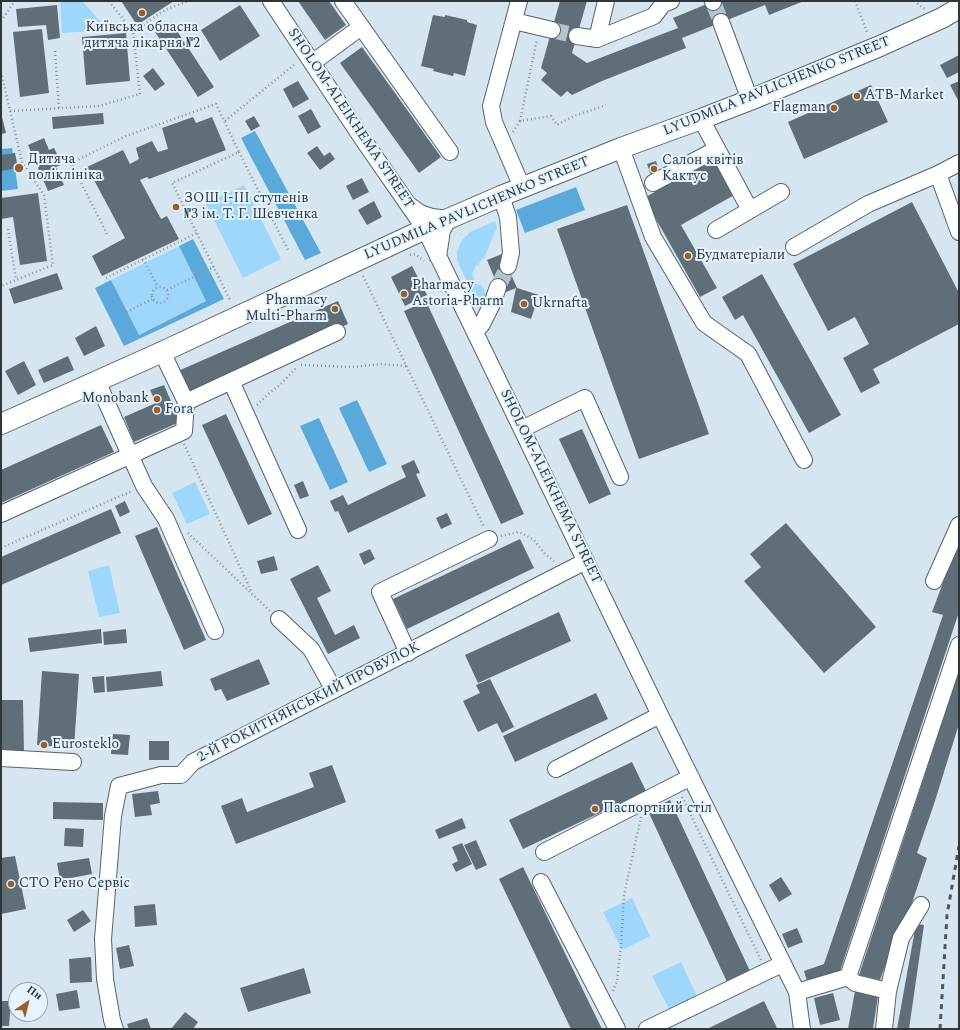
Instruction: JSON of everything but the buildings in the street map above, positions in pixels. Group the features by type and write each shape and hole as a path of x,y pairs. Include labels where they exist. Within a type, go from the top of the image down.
{"main road":[{"name":"LYUDMILA PAVLICHENKO STREET","path":"1,424 162,352 402,249 425,229 448,219 522,187 750,100 880,46 942,18 959,8"}],"street":[{"name":"SHOLOM-ALEIKHEMA STREET","path":"271,1 425,229 433,261 475,332 660,715 797,992"},
{"path":"343,1 450,152"},
{"path":"519,1 491,106 494,122 522,187"},
{"path":"597,39 606,1"},
{"path":"578,36 597,39 654,16 663,4 670,1"},
{"path":"514,21 546,28"},
{"path":"721,22 750,100"},
{"path":"312,63 361,27"},
{"path":"701,119 750,210"},
{"path":"621,148 653,237 704,323 748,354 804,460"},
{"path":"653,183 717,149"},
{"path":"794,247 868,204 938,174 959,163"},
{"path":"938,174 959,232"},
{"path":"716,230 781,192"},
{"path":"501,196 508,217 511,252 508,266"},
{"path":"406,203 420,212 448,219 442,230 433,261"},
{"path":"402,249 408,218 406,203"},
{"path":"402,249 414,241 426,245 433,261"},
{"path":"475,332 486,317 498,287"},
{"path":"186,402 337,332"},
{"path":"1,514 184,431 186,402 162,352"},
{"path":"97,381 144,486 166,519 215,631"},
{"path":"232,381 298,530"},
{"path":"522,429 585,398 620,477"},
{"path":"934,581 959,525"},
{"path":"408,652 380,592 489,539"},
{"name":"2-Й РОКИТНЯНСЬКИЙ ПРОВУЛОК","path":"115,1029 105,979 103,940 113,816 119,786 161,775 181,775 193,762 586,561"},
{"path":"279,619 311,650 334,690"},
{"path":"848,977 959,646"},
{"path":"556,769 660,715"},
{"path":"1,758 73,762"},
{"path":"544,852 691,777"},
{"path":"541,882 617,1029"},
{"path":"884,1029 888,991 901,938 921,905"},
{"path":"647,1029 782,964"},
{"path":"848,977 855,982 888,991"},
{"path":"802,1029 797,992 848,977"}],"path":[{"path":"1,21 16,1"},
{"path":"10,111 99,106 140,94 133,32 109,1"},
{"path":"133,32 165,10 188,1"},
{"path":"856,1 867,32"},
{"path":"914,1 926,9"},
{"path":"504,146 520,121 546,28"},
{"path":"55,50 58,108"},
{"path":"224,121 295,64"},
{"path":"1,72 22,162 44,195 53,265 1,286"},
{"path":"107,234 71,163 126,136 216,104 289,252"},
{"path":"520,121 551,116 557,125 574,116 606,105"},
{"path":"230,300 172,183 239,152"},
{"path":"8,229 16,280"},
{"path":"106,278 197,233"},
{"path":"402,249 433,261"},
{"path":"143,259 158,287"},
{"path":"167,290 214,267"},
{"path":"370,272 362,275 489,539 519,532 534,540 545,554 567,571"},
{"path":"152,299 153,291 158,287 162,287 167,290"},
{"path":"152,299 159,304 164,302 168,296 167,290"},
{"path":"123,314 152,299"},
{"path":"247,416 266,395 281,384 298,365 352,367 381,364 406,366"},
{"path":"179,433 252,593"},
{"path":"1,548 144,486"},
{"path":"188,533 279,619"},
{"path":"607,1008 617,980 624,895 645,801"}],"shaded area":[{"path":"60,1 82,1 108,30 62,33"},
{"path":"255,131 321,253 305,260 241,138"},
{"path":"12,148 18,189 1,191 1,149"},
{"path":"244,185 281,259 243,278 206,204"},
{"path":"576,187 585,210 525,233 516,210"},
{"path":"495,221 497,227 484,259 482,258 478,266 476,265 472,274 478,286 481,284 488,298 481,312 457,260 457,252 462,240 470,232"},
{"path":"193,239 224,299 124,346 95,288 111,280 139,335 206,301 179,246"},
{"path":"179,246 206,301 138,335 111,280"},
{"path":"357,400 387,464 369,472 339,408"},
{"path":"319,418 348,482 330,490 300,426"},
{"path":"195,482 210,514 187,524 172,493"},
{"path":"109,565 120,613 99,617 88,571"},
{"path":"632,898 650,936 622,950 603,912"},
{"path":"681,962 699,1000 671,1013 652,976"}],"tunnel":[{"path":"713,2 721,22"},
{"path":"552,30 577,36"},
{"path":"498,287 508,266"}],"railway":[{"path":"940,1029 947,915 959,846"}],"place":[{"name":"Київська обласна дитяча лікарня №2","path":"142,13"},
{"name":"ATB-Market","path":"857,96"},
{"name":"Flagman","path":"834,108"},
{"name":"Дитяча поліклініка","path":"19,168"},
{"name":"Салон квітів Кактус","path":"654,169"},
{"name":"ЗОШ І-ІІІ ступенів №3 ім. Т. Г. Шевченка","path":"176,207"},
{"name":"Будматеріали","path":"688,256"},
{"name":"Pharmacy Astoria-Pharm","path":"404,294"},
{"name":"Ukrnafta","path":"524,304"},
{"name":"Pharmacy Multi-Pharm","path":"335,309"},
{"name":"Monobank","path":"157,399"},
{"name":"Fora","path":"157,410"},
{"name":"Eurosteklo","path":"44,745"},
{"name":"Паспортний стіл","path":"595,809"},
{"name":"СТО Рено Сервіс","path":"11,884"}]}
